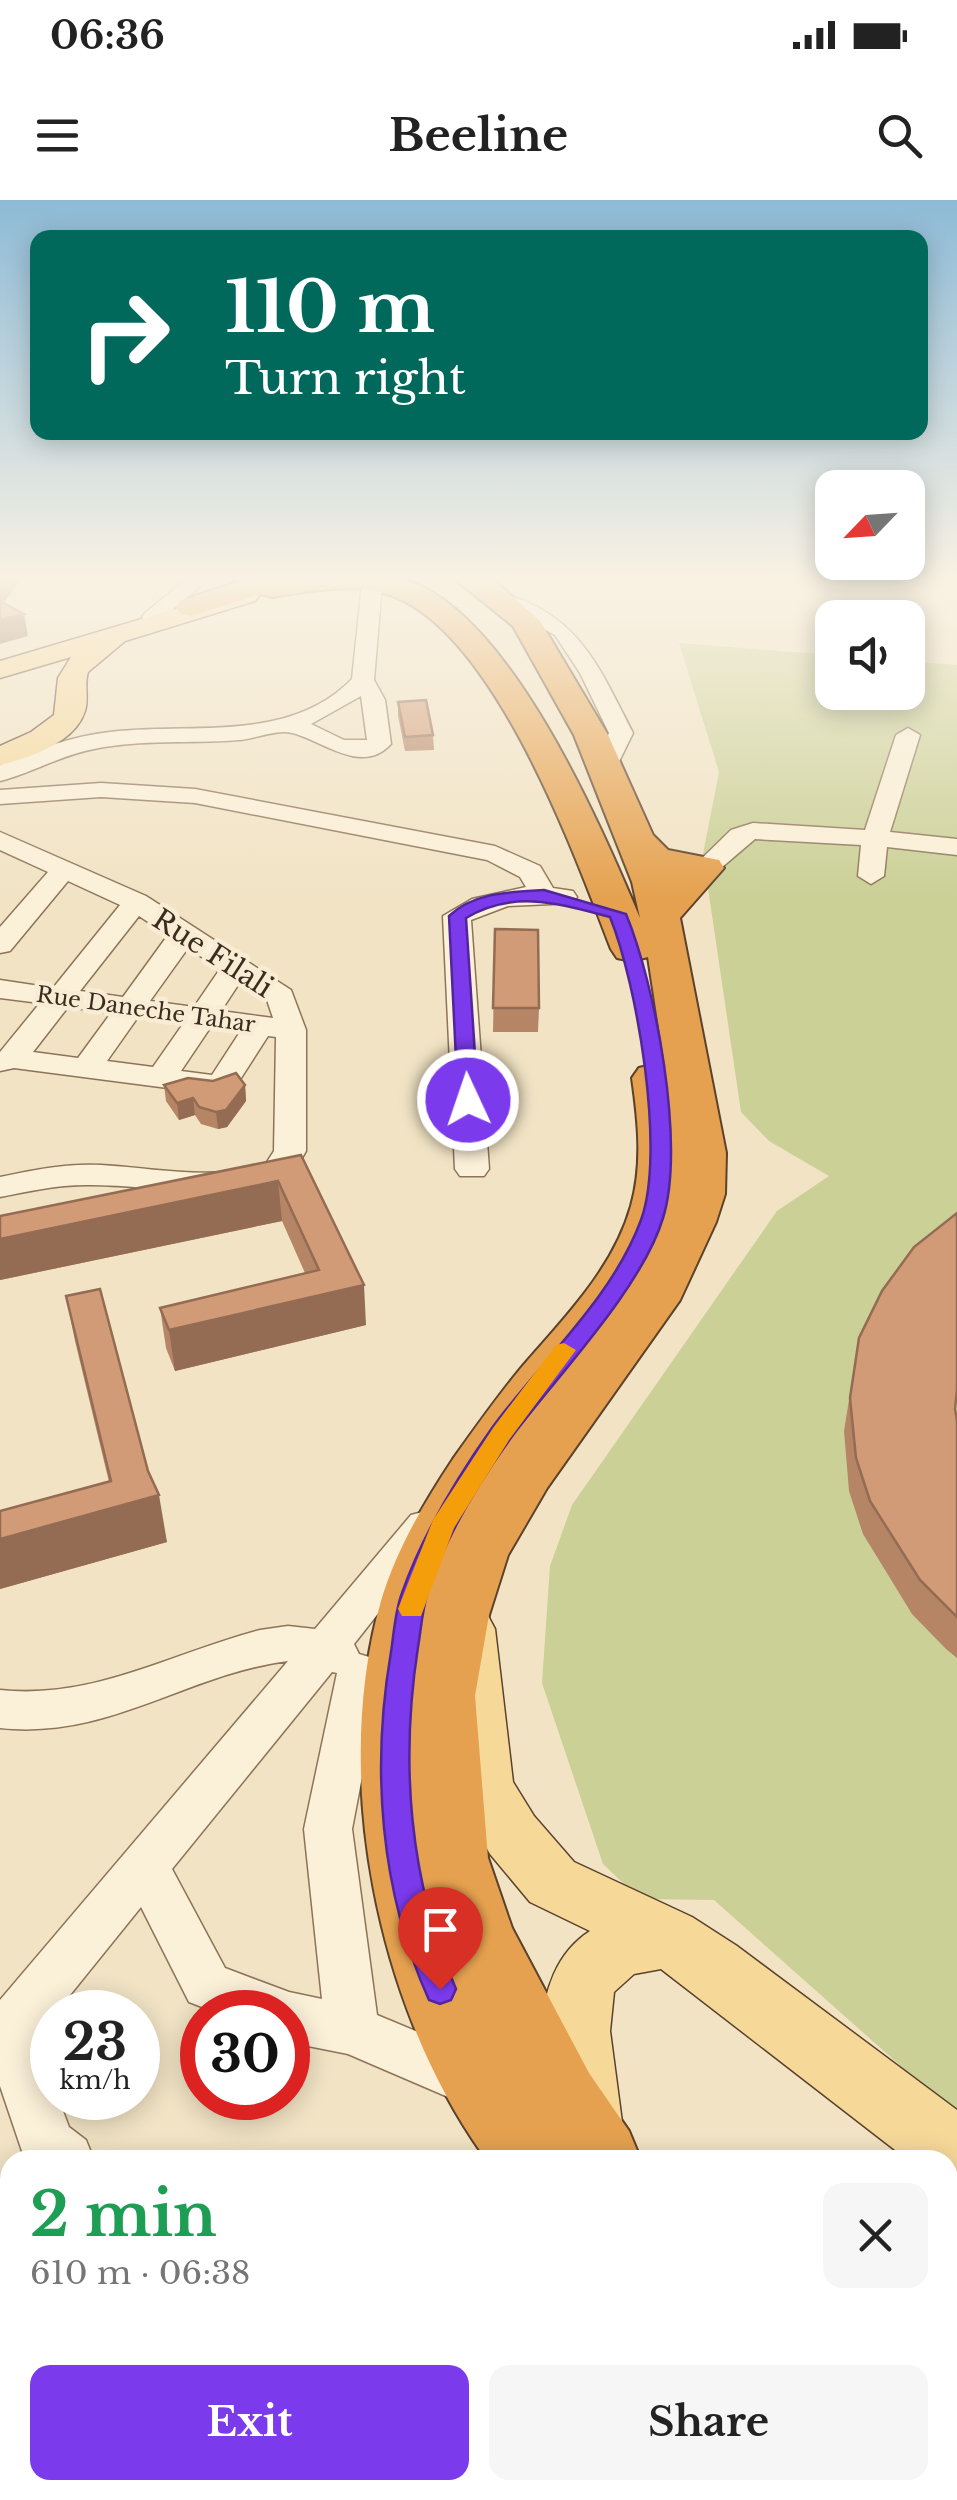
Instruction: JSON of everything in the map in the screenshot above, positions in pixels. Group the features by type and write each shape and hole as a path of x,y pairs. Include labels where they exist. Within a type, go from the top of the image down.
{"highway":[{"path":"501,684 526,720 629,917 694,1088 702,1152 700,1194 676,1258 653,1300 526,1473 478,1554 462,1598 442,1696 452,1858 478,1938 561,2101 575,2150"},
{"path":"541,684 578,751 625,892 663,1138 662,1170 653,1218 631,1266 501,1434 442,1526 413,1596 360,1672 395,1783 404,1873 426,1955 484,2087 569,2150"},
{"path":"560,684 605,766 652,882 629,917"},
{"path":"632,836 656,860 705,868"},
{"path":"553,896 629,917 705,868"}],"main road":[{"path":"0,756 47,735 64,722 73,708 41,686 30,684"},
{"path":"0,745 30,731 64,699 70,684"},
{"path":"462,1598 472,1657 483,1786 512,1834 552,1882 669,1938 714,1968 952,2150"},
{"path":"576,2150 577,2029 586,1979 596,1963 610,1953 669,1938"}],"street":[{"path":"0,774 82,744 113,738 235,735 295,725 359,684"},
{"path":"295,725 348,749 374,747 379,744 374,700 365,684"},
{"path":"871,876 875,838 908,734"},
{"path":"0,797 101,790 194,796 495,854 532,872 553,896"},
{"path":"705,868 740,836 753,832 957,847"},
{"name":"Rue Filali","path":"0,840 136,902 185,932 281,996 291,1030 290,1151 278,1172 250,1182 209,1187 100,1174 55,1176 0,1187"},
{"path":"0,945 65,868"},
{"path":"472,1169 458,916 476,905 504,897 553,896"},
{"path":"6,1060 136,902"},
{"path":"87,1067 185,932"},
{"path":"162,1077 236,966"},
{"name":"Rue Daneche Tahar","path":"0,989 291,1030"},
{"path":"6,1060 214,1085 223,1082 260,1025"},
{"path":"53,2150 47,2145 4,2034 144,1864 360,1672 501,1434"},
{"path":"0,1709 34,1714 123,1696 272,1644 360,1672"},
{"path":"352,2030 328,1828 360,1672"},
{"path":"144,1864 207,1985 220,1990"},
{"path":"310,2021 352,2030 484,2087"}],"green space":[{"path":"692,684 815,684 815,710 925,710 925,684 957,684 957,2116 714,1900 640,1899 603,1864 542,1683 550,1566 572,1505 777,1211 829,1176 769,1141 741,1112 703,854 719,772"}],"building":[{"path":"426,700 433,735 405,737 398,702"},
{"path":"495,929 538,930 539,1008 493,1008"},
{"path":"236,1073 245,1085 226,1110 216,1112 199,1107 193,1098 177,1103 164,1085 188,1078 213,1081"},
{"path":"301,1155 364,1285 169,1330 160,1308 319,1270 278,1181 0,1239 0,1216"},
{"path":"957,1213 957,1617 920,1580 870,1501 856,1458 850,1398 859,1338 882,1291 914,1247"},
{"path":"100,1289 148,1471 159,1495 0,1539 0,1511 111,1481 66,1296"}],"slow traffic":[{"path":"411,1609 442,1526 501,1434 564,1350"}],"route":[{"path":"440,1989 426,1955 404,1873 395,1783 397,1697 413,1596 442,1526 501,1434 631,1266 653,1218 662,1170 660,1105 632,949 617,914 544,894 504,897 476,905 458,916 468,1100"}]}
